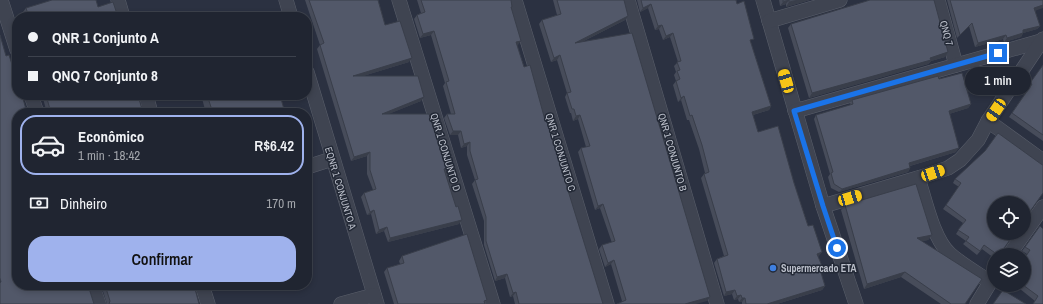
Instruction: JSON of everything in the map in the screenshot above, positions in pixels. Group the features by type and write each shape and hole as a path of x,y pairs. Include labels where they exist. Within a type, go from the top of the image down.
{"street":[{"path":"1,0 12,34"},
{"path":"118,0 122,12"},
{"path":"286,0 290,12"},
{"name":"QNR 1 CONJUNTO D","path":"399,0 493,304"},
{"name":"QNR 1 CONJUNTO C","path":"515,0 608,304"},
{"name":"QNR 1 CONJUNTO B","path":"628,0 717,304"},
{"path":"763,0 794,111 823,206 856,304"},
{"path":"769,21 840,0"},
{"name":"QNQ 7","path":"938,0 956,65"},
{"path":"794,111 1042,40"},
{"path":"823,206 948,168 960,160 978,140 988,121 1042,40"},
{"name":"EQNR 1 CONJUNTO A","path":"312,89 375,299"},
{"path":"988,121 1043,161"},
{"path":"312,165 332,159"},
{"path":"918,178 937,236 943,246 950,254 987,276"},
{"path":"1014,248 1043,207"},
{"path":"977,304 987,287"},
{"path":"94,290 98,304"},
{"path":"204,290 208,304"},
{"path":"342,304 375,299"}],"building":[{"path":"52,0 96,0 98,7 113,2 116,12 27,12 26,8"},
{"path":"309,0 378,0 385,25 400,21 412,58 353,76 418,76 424,97 382,114 429,114 446,168 444,169 448,182 462,220 390,238 387,227 379,230 374,210 370,212 364,193 376,189 370,170 370,152 354,157 320,45 324,43"},
{"path":"421,0 511,0 511,7 521,41 516,42 524,67 530,65 545,120 546,119 603,304 519,304 516,292 513,293 507,274 497,277 486,241 486,217 475,180 478,179 470,151 470,142 464,144 461,131 453,131 447,114 455,114 446,82 449,81 434,31 423,34 417,15 425,12"},
{"path":"557,0 624,0 628,16 575,43 632,33 710,297 685,304 617,304 626,300 614,260 608,263 602,245 615,241 603,204 598,206 581,148 590,146 580,115 576,116 574,109 572,109 567,93 571,92 560,55 554,58 542,20 561,14"},
{"path":"641,0 736,0 737,4 744,1 754,39 750,40 771,106 752,112 758,132 778,126 808,226 813,225 822,252 817,254 822,266 819,266 825,286 767,304 746,304 745,298 742,298 741,295 737,296 735,290 726,292 717,259 728,255 704,174 709,172 702,145 692,115 690,116 684,96 681,98 676,81 680,79 677,71 680,70 677,62 681,61 673,33 666,36 662,25 658,26 651,4 643,8"},
{"path":"870,0 934,0 948,52 930,58 931,60 812,93 791,24"},
{"path":"950,0 1043,0 1043,5 1034,8 1040,26 1023,30 1023,33 1007,38 1006,35 978,43 972,23 960,35"},
{"path":"0,35 6,56 9,55 12,64 12,100 23,100 26,108 12,108 12,290 90,290 94,304 0,304"},
{"path":"1043,65 1043,135 1012,113"},
{"path":"962,73 971,104 949,111 959,148 909,163 910,168 842,189 834,184 831,173 833,172 816,115 853,104 852,100 938,76 939,79"},
{"path":"47,100 139,100 142,108 50,108"},
{"path":"209,100 281,100 284,108 211,108"},
{"path":"998,133 1043,165 1043,193 1031,210 1031,196 987,196 987,240 1010,240 1004,248 988,248 984,245 980,251 966,241 969,237 958,230 966,220 946,205 961,183 955,179 985,151"},
{"path":"916,184 932,235 917,238 982,279 965,304 951,304 905,272 867,284 845,205"},
{"path":"1040,226 1043,229 1043,304 1033,304 1038,296 1031,291 1031,248 1025,247"},
{"path":"467,234 487,300 484,301 485,304 398,304 387,268 404,263 402,256"},
{"path":"107,290 195,290 199,304 109,304 110,301"},
{"path":"1002,292 1006,292 1026,304 993,304"}],"place":[{"name":"Supermercado ETA","path":"773,268"}],"route":[{"path":"837,248 794,111 998,53"}]}
